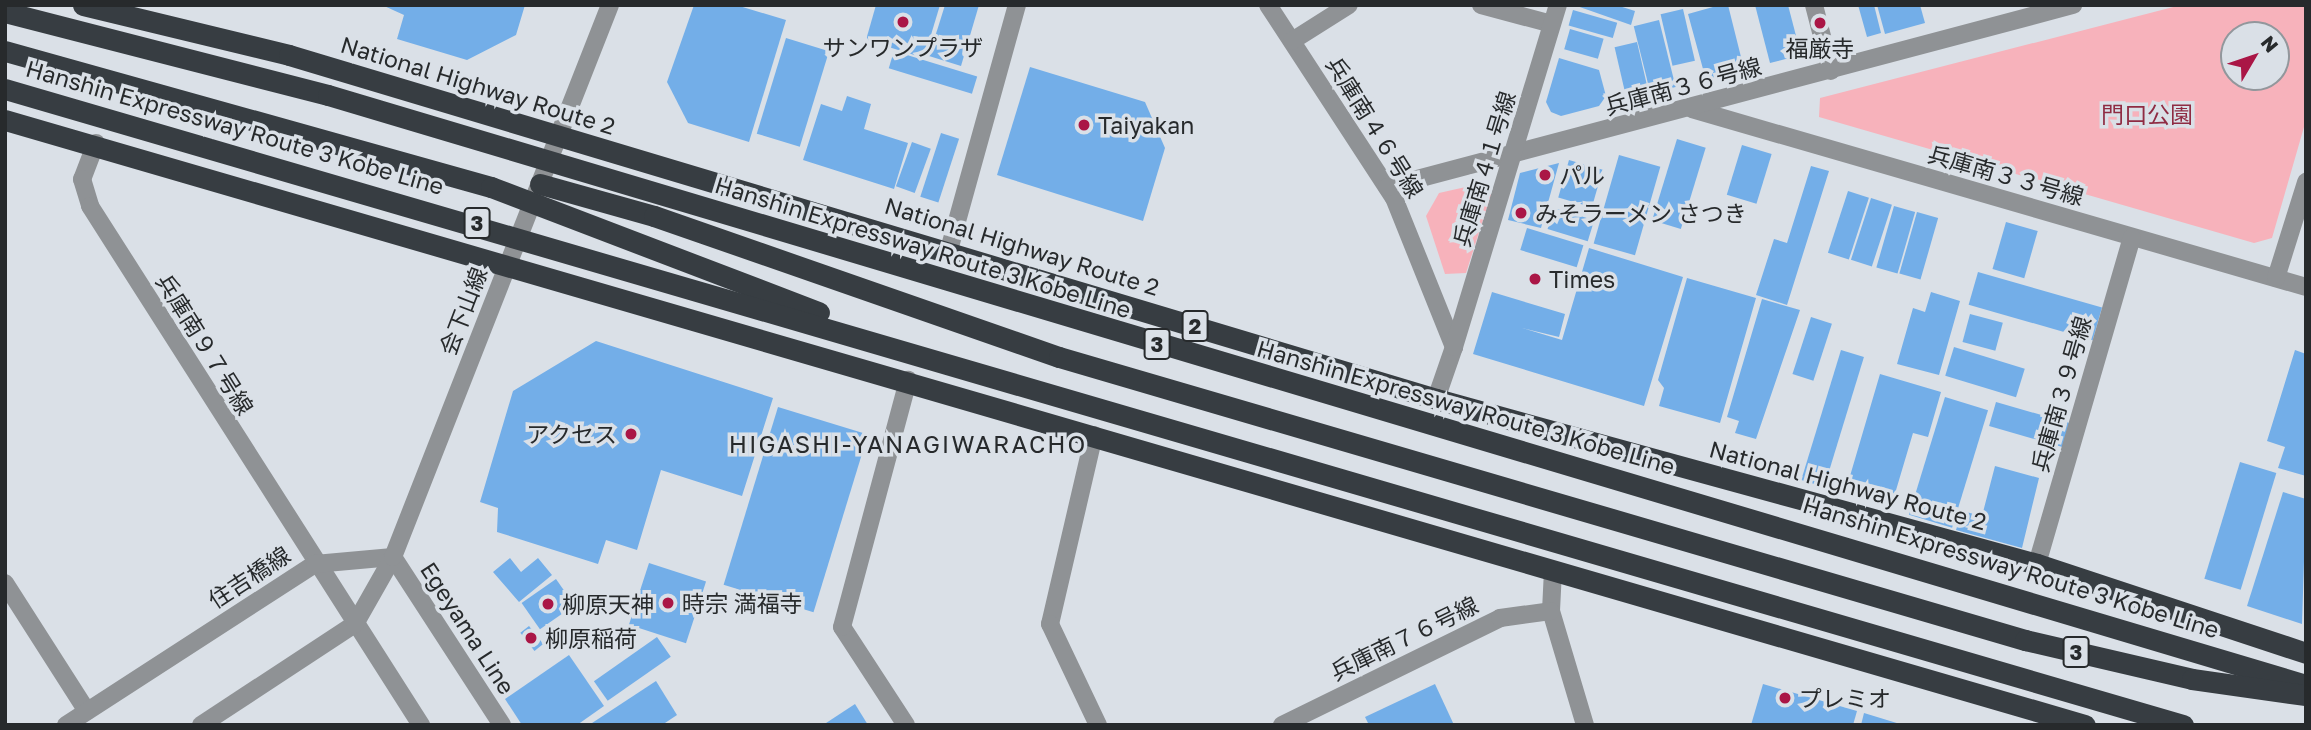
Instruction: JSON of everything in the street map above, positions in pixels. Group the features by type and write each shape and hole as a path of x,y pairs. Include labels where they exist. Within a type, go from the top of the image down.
{"highway":[{"name":"National Highway Route 2","path":"83,5 289,55 556,137 949,250 1436,399 2037,564 2306,653"},
{"name":"Hanshin Expressway Route 3 Kobe Line","path":"5,12 328,95 2306,685"},
{"name":"3","path":"5,51 491,187 947,362"},
{"name":"Hanshin Expressway Route 3 Kobe Line","path":"5,89 2183,725"},
{"path":"5,120 96,143 508,262 2085,725"},
{"name":"3","path":"540,184 654,216 1059,357 2025,640 2192,679 2306,695"}],"street":[{"name":"会下山線","path":"393,558 610,5"},
{"path":"949,250 1017,5"},
{"name":"兵庫南４６号線","path":"1268,5 1387,187 1454,347"},
{"path":"1292,41 1349,5"},
{"path":"1481,5 1552,24"},
{"name":"兵庫南４１号線","path":"1454,347 1514,157 1558,5"},
{"path":"1814,5 1831,71"},
{"name":"兵庫南３６号線","path":"1387,187 1514,157 1831,71 2005,13 2073,5"},
{"name":"兵庫南３３号線","path":"1692,109 2306,287"},
{"name":"兵庫南９７号線","path":"96,143 82,179 90,206 355,624"},
{"path":"2276,278 2306,182"},
{"name":"兵庫南３９号線","path":"2037,564 2132,238"},
{"path":"1436,399 1454,347"},
{"path":"906,725 842,627 908,380"},
{"path":"1094,435 1050,624 1098,725"},
{"path":"201,725 355,624 393,558"},
{"name":"住吉橋線","path":"66,725 315,564 393,558"},
{"name":"Egeyama Line","path":"393,558 502,725"},
{"path":"1553,570 1551,611 1585,725"},
{"path":"5,583 88,711"},
{"name":"兵庫南７６号線","path":"1282,725 1500,618 1551,611"},
{"path":"355,624 421,725"}],"green space":[{"name":"門口公園","path":"2181,5 2306,5 2306,120 2272,238 2254,243 1819,117 1820,98"},
{"path":"1479,184 1491,195 1466,273 1445,274 1426,216 1439,193"}],"building":[{"path":"382,5 525,5 516,35 467,60 397,39 404,15"},
{"path":"694,5 736,5 786,20 749,142 688,123 667,82"},
{"name":"サンワンプラザ","path":"876,5 940,5 924,58 866,40"},
{"path":"945,5 979,5 961,66 929,56"},
{"path":"1574,5 1616,5 1635,11 1631,25"},
{"path":"1728,5 1742,61 1731,64 1733,73 1706,80 1688,14"},
{"path":"1755,5 1788,5 1801,55 1770,63"},
{"path":"1858,5 1874,5 1881,33 1867,37"},
{"path":"1877,5 1920,5 1925,23 1885,34"},
{"path":"1683,9 1695,61 1673,66 1661,14"},
{"path":"1573,10 1617,23 1613,38 1569,25"},
{"path":"1659,20 1676,87 1650,93 1634,26"},
{"path":"1570,29 1604,39 1598,59 1564,49"},
{"path":"786,38 829,51 800,147 757,134"},
{"path":"1637,42 1649,93 1626,98 1615,47"},
{"path":"894,51 977,76 972,94 889,68"},
{"path":"1559,58 1599,70 1606,96 1599,106 1561,116 1551,112 1546,102"},
{"name":"Taiyakan","path":"1030,67 1145,102 1165,148 1143,221 997,175"},
{"path":"847,96 871,104 864,129 908,143 894,189 803,160 821,104 842,111"},
{"path":"941,133 959,139 938,203 920,197"},
{"path":"1677,139 1706,148 1681,229 1652,220"},
{"path":"912,142 931,149 915,193 896,186"},
{"path":"1742,145 1772,154 1756,204 1727,195"},
{"path":"1619,155 1660,167 1635,255 1594,243"},
{"path":"1569,160 1603,170 1592,207 1558,197"},
{"path":"1559,163 1541,228 1508,220 1520,173"},
{"path":"1811,166 1829,171 1787,305 1756,295 1774,239 1787,243"},
{"path":"1848,191 1869,198 1849,260 1828,253"},
{"path":"1871,198 1892,205 1872,267 1851,260"},
{"path":"1894,206 1915,212 1898,274 1876,268"},
{"path":"1554,208 1594,220 1588,241 1548,229"},
{"path":"1917,212 1938,218 1921,280 1899,274"},
{"path":"2006,222 2038,231 2024,278 1992,269"},
{"path":"1527,228 1583,245 1577,267 1520,250"},
{"path":"1589,248 1683,277 1644,406 1473,354 1492,292 1565,314 1559,337 1522,328 1562,340"},
{"path":"1978,272 2102,308 2093,340 1969,305"},
{"path":"1687,278 1756,298 1720,423 1659,406 1664,388 1658,380"},
{"path":"1931,292 1960,301 1939,375 1897,364 1913,308 1925,312"},
{"path":"1762,299 1800,310 1756,439 1735,433 1739,421 1727,417"},
{"path":"1970,314 2003,323 1995,351 1962,342"},
{"path":"1811,317 1832,324 1813,381 1792,374"},
{"name":"アクセス","path":"596,341 773,398 742,496 661,470 637,550 606,540 598,564 497,532 498,508 480,502 513,391"},
{"path":"1954,347 2025,369 2016,397 1945,376"},
{"path":"1841,350 1864,357 1824,487 1801,480"},
{"path":"2295,350 2306,354 2306,476 2278,468 2285,447 2267,441"},
{"path":"1880,374 1941,392 1928,437 1913,433 1891,507 1845,493"},
{"path":"1945,397 1988,410 1952,528 1909,515"},
{"path":"1996,402 2072,424 2065,448 1989,426"},
{"path":"778,407 868,434 814,612 724,585"},
{"path":"2240,462 2276,473 2241,590 2204,579"},
{"path":"1995,466 2039,478 2022,548 1956,530 1962,511 1982,516"},
{"path":"2283,492 2306,499 2302,624 2247,606"},
{"path":"510,558 521,572 538,558 552,575 519,602 493,572"},
{"name":"時宗 満福寺","path":"649,563 706,582 686,643 629,625"},
{"name":"柳原天神","path":"556,579 574,605 540,629 522,603"},
{"name":"柳原稲荷","path":"529,626 543,644 534,651 520,633"},
{"path":"657,637 671,657 608,701 594,681"},
{"path":"569,655 604,706 577,725 522,725 505,699"},
{"path":"656,681 677,715 662,725 589,725"},
{"path":"1435,684 1454,725 1369,725 1365,717"},
{"name":"プレミオ","path":"1763,684 1857,711 1853,725 1751,725"},
{"path":"855,704 868,725 823,725"},
{"path":"1864,713 1900,724 1900,725 1861,725"}],"place":[{"name":"サンワンプラザ","path":"903,22"},
{"name":"福厳寺","path":"1820,23"},
{"name":"Taiyakan","path":"1084,125"},
{"name":"パル","path":"1545,175"},
{"name":"みそラーメン さつき","path":"1521,213"},
{"name":"Times","path":"1535,279"},
{"name":"アクセス","path":"631,434"},
{"name":"時宗 満福寺","path":"668,603"},
{"name":"柳原天神","path":"548,604"},
{"name":"柳原稲荷","path":"531,638"},
{"name":"プレミオ","path":"1785,698"}],"district":[{"name":"HIGASHI-YANAGIWARACHO","path":"908,444"}]}
